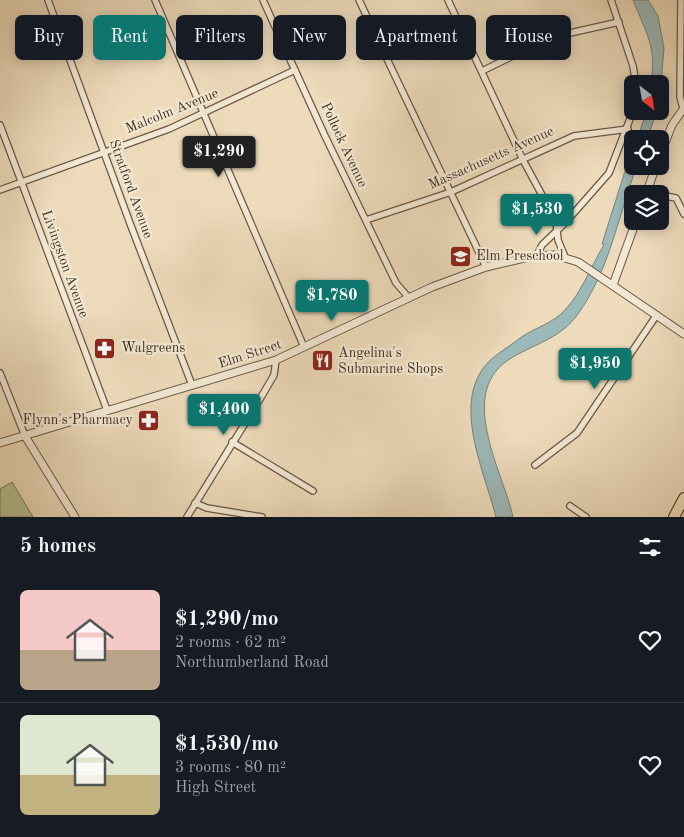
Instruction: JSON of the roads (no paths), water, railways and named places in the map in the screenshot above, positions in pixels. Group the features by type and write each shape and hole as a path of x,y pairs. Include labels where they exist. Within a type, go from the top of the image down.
{"highway":[{"path":"674,517 684,498"}],"street":[{"name":"Stratford Avenue","path":"48,0 192,385"},
{"path":"155,0 304,347"},
{"name":"Pollock Avenue","path":"263,0 396,283 409,298"},
{"path":"359,0 486,267"},
{"path":"448,0 524,160 556,221 558,241 565,257"},
{"path":"611,0 634,66 635,75"},
{"path":"669,133 684,108 680,97 680,0"},
{"path":"482,71 552,37 619,22"},
{"name":"Malcolm Avenue","path":"0,190 169,129 295,70"},
{"path":"537,255 542,245 609,173 630,120"},
{"name":"Livingston Avenue","path":"0,125 107,410"},
{"name":"Massachusetts Avenue","path":"366,220 451,192 581,133 628,129"},
{"path":"669,197 676,198 684,214"},
{"path":"613,285 633,230"},
{"name":"Elm Street","path":"0,443 276,360 409,298 486,267 537,255 565,257 585,266 684,334"},
{"path":"535,465 578,433 656,316"},
{"path":"187,517 274,375 276,360"},
{"path":"0,373 25,436 75,517"},
{"path":"232,442 313,491"},
{"path":"195,503 207,508 262,517"},
{"path":"570,506 586,517"}],"water":[{"path":"633,0 648,0 658,16 664,48 662,75 652,75 653,59 646,31"},
{"path":"644,120 654,120 650,130 640,130"},
{"path":"624,174 634,175 630,185 624,185 624,204 606,261 589,297 578,314 564,329 513,357 496,371 487,389 484,410 487,432 513,517 496,517 477,454 473,431 471,409 474,388 482,370 498,354 523,336 550,322 565,310 581,287 604,245 602,244"}],"place":[{"name":"Elm Preschool","path":"460,256"},
{"name":"Walgreens","path":"105,348"},
{"name":"Angelina's Submarine Shops","path":"322,361"},
{"name":"Flynn's Pharmacy","path":"149,420"}]}
